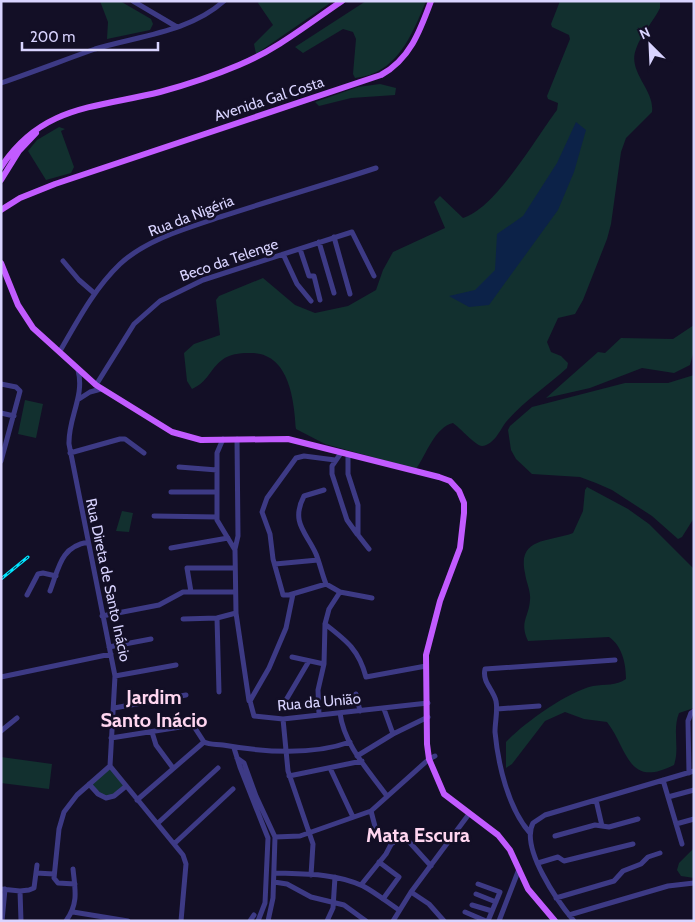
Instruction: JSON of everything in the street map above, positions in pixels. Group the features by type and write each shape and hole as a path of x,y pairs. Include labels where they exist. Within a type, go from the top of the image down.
{"main road":[{"path":"1,167 19,143 46,123 84,108 158,92 240,65 278,45 342,1"},
{"name":"Avenida Gal Costa","path":"1,210 20,198 78,176 381,75 399,63 414,43 431,1"},
{"path":"1,180 19,151 46,123"},
{"name":"Avenida Gal Costa","path":"1,205 18,195 46,184 78,176"},
{"path":"1,263 25,317 78,370 99,387 172,432 192,439 207,440 288,439 446,479 457,487 463,498 464,522 460,548 440,601 428,645 426,666 428,702 427,744 444,794 498,835 510,850 528,889 555,921"},
{"path":"1,272 7,278"}],"street":[{"path":"133,1 177,27"},
{"path":"1,83 95,50 177,27 207,13 224,1"},
{"name":"Rua da Nigéria","path":"60,351 94,293 121,263 160,240 302,189 376,168"},
{"name":"Beco da Telenge","path":"99,387 134,324 160,301 203,280 352,232 374,276"},
{"path":"334,237 350,294"},
{"path":"319,242 334,293"},
{"path":"300,249 309,276 314,278 320,300"},
{"path":"283,254 297,284 311,302"},
{"path":"63,262 94,293"},
{"name":"Rua Direta de Santo Inácio","path":"78,370 79,399 69,428 70,453 115,676 110,766"},
{"path":"1,384 16,387 20,391 4,444 1,461"},
{"path":"79,399 99,387"},
{"path":"1,413 14,416"},
{"path":"70,453 120,439 125,439 144,453"},
{"path":"223,439 217,453 216,517 221,529 235,550"},
{"path":"237,439 238,536 235,550 236,613 250,701"},
{"path":"207,440 217,453"},
{"path":"326,584 293,594 283,595 270,534 262,512 267,498 296,458 304,456 335,460 344,454 358,505 358,535"},
{"path":"335,460 332,474 344,512 350,526 369,549"},
{"path":"179,467 217,470"},
{"path":"324,490 304,496 300,515 302,532 318,560 326,584 340,592 372,598"},
{"path":"171,492 216,492"},
{"path":"154,516 216,517"},
{"path":"171,548 228,538"},
{"path":"50,591 66,552 76,545 88,542"},
{"path":"275,564 318,560"},
{"path":"191,592 186,571 189,568 235,568"},
{"path":"27,595 38,574 43,573 56,576"},
{"path":"102,616 165,602 179,593 236,592"},
{"path":"319,714 318,690 324,664 324,624 329,610 340,592"},
{"name":"Rua da União","path":"293,594 283,636 269,668 250,701 254,716 283,719 384,709 428,702"},
{"path":"183,619 217,618 236,613"},
{"path":"217,618 218,692"},
{"path":"324,624 341,636 362,660 366,678 426,666"},
{"path":"109,647 151,639"},
{"path":"1,677 110,654"},
{"path":"292,657 324,664"},
{"path":"574,921 556,898 538,863 530,833 518,817 502,765 495,729 496,699 485,679 484,671 487,667 615,660"},
{"path":"286,700 309,661"},
{"path":"115,676 176,665"},
{"path":"356,694 360,710"},
{"path":"114,708 186,695"},
{"path":"497,709 539,706"},
{"path":"384,709 393,734"},
{"path":"530,833 533,823 539,818 691,772 688,720 691,712 694,711"},
{"path":"340,713 343,729 357,756 387,796"},
{"path":"357,756 393,734 428,717"},
{"path":"1,731 17,718"},
{"path":"283,719 289,776 310,833 313,850 311,875"},
{"path":"111,738 195,726 204,742 234,748 285,751 318,750 350,742"},
{"path":"152,732 156,744 173,768"},
{"path":"137,800 204,742"},
{"path":"234,748 268,838 266,903 258,921"},
{"path":"237,758 244,763 275,838 272,907 268,921"},
{"path":"275,838 310,833 371,811 432,758"},
{"path":"289,776 362,761"},
{"path":"75,884 58,883 54,874 61,819 72,800 110,766 125,787 184,855 186,864 181,921"},
{"path":"158,823 218,768"},
{"path":"330,768 353,817"},
{"path":"663,780 682,844"},
{"path":"89,784 98,794 106,798 114,796 125,787"},
{"path":"175,843 233,789"},
{"path":"668,797 694,790"},
{"path":"596,800 602,826"},
{"path":"371,811 378,838 393,842"},
{"path":"393,921 411,892 469,814"},
{"path":"555,836 595,825 609,827 638,819"},
{"path":"676,824 694,819"},
{"path":"361,886 396,835 403,835 431,866"},
{"path":"538,863 558,857 564,861 633,844"},
{"path":"556,898 614,881 623,871 641,864 648,857 660,853"},
{"path":"379,862 399,877 383,899"},
{"path":"2,921 3,889 20,891 34,888 37,865"},
{"path":"66,921 72,912 77,891 73,869"},
{"path":"499,921 519,869"},
{"path":"36,873 54,874"},
{"path":"274,873 335,877 361,886 399,910"},
{"path":"327,921 333,908 335,877"},
{"path":"274,882 287,884 311,896 349,907 366,921"},
{"path":"569,915 668,886 694,883"},
{"path":"465,912 487,921 492,912 500,892 478,884"},
{"path":"20,891 21,921"},
{"path":"411,892 429,904 444,921"},
{"path":"476,894 496,902"},
{"path":"472,904 492,912"},
{"path":"72,912 128,921"},
{"path":"250,921 254,915"}],"green space":[{"path":"100,1 120,1 151,19 153,24 150,30 107,39 108,22"},
{"path":"259,1 333,1 256,54 254,44 273,25 258,3"},
{"path":"366,1 426,1 415,27 401,51 382,69 370,75 355,78 353,74 356,39 353,32 343,29 303,53 295,47"},
{"path":"560,1 660,1 660,8 641,38 634,57 638,73 650,96 652,112 626,138 621,152 611,224 583,300 575,314 558,318 547,342 551,352 561,356 568,363 567,368 520,408 506,422 490,443 482,446 479,445 453,423 441,430 436,436 416,469 325,444 296,429 291,391 287,379 281,368 273,360 262,354 245,353 228,356 218,364 202,383 192,389 187,381 184,353 194,344 220,335 216,300 219,296 263,278 295,305 315,313 348,306 376,290 383,270 393,252 445,228 434,202 440,196 463,218 475,212 488,201 514,171 557,110 558,103 548,99 547,96 570,39 569,35 552,27 551,24"},
{"path":"380,84 396,88 395,95 351,98 319,106 315,102 358,87"},
{"path":"59,127 65,129 61,131 74,167 71,173 46,180 28,151 37,140"},
{"path":"694,325 694,350 690,365 674,373 642,368 590,388 546,398 598,352 605,353 621,338 673,339"},
{"path":"694,375 694,518 682,537 678,539 652,516 612,490 580,477 532,474 516,459 511,450 508,430 510,426 532,407 625,383 668,383"},
{"path":"25,400 43,404 36,438 18,434"},
{"path":"587,487 628,509 649,524 694,569 694,708 679,713 676,726 676,759 674,765 658,771 647,772 638,769 631,763 607,722 584,719 565,712 545,721 512,764 506,768 506,742 524,726 559,701 583,689 614,684 626,679 620,650 609,637 528,641 525,634 524,624 530,597 524,561 526,553 537,543 573,533 583,511"},
{"path":"122,511 133,513 129,532 116,531"},
{"path":"1,757 52,764 49,789 1,783"},
{"path":"112,765 127,784 108,796 100,793 90,783"},
{"path":"694,848 694,878 681,876 677,870 679,863"}],"water":[{"path":"576,122 586,130 574,172 558,210 489,305 469,307 449,296 475,290 495,270 497,234 523,216 557,163"}],"railway":[{"path":"1,579 28,557"}],"district":[{"name":"Jardim Santo Inácio","path":"154,708"},
{"name":"Mata Escura","path":"418,835"}]}
